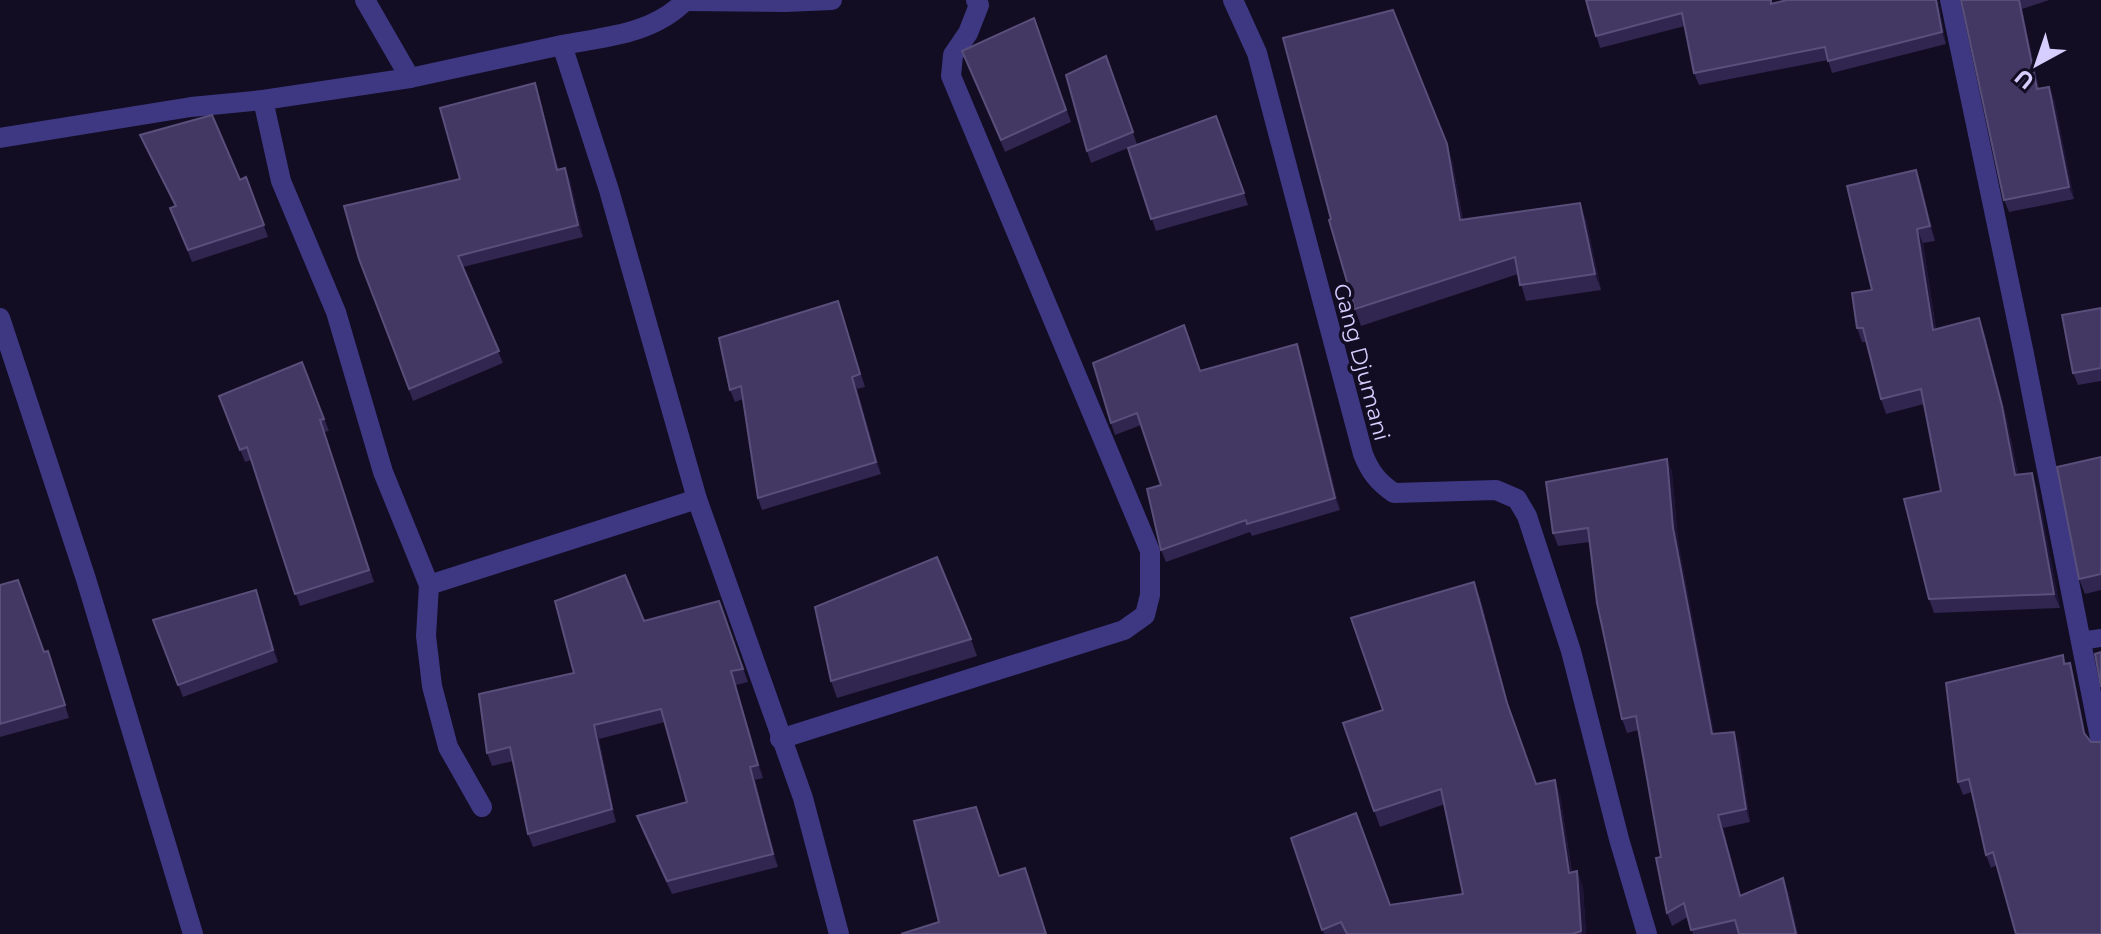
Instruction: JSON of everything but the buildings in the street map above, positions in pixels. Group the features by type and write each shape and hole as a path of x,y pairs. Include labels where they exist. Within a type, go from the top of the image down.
{"street":[{"path":"365,0 410,78"},
{"path":"0,138 191,107 263,100 410,78 637,30 666,18 685,1 832,0"},
{"path":"780,739 1124,630 1145,615 1150,595 1150,551 951,76 953,55 968,33 979,5 976,0"},
{"name":"Gang Djumani","path":"1233,0 1257,53 1326,322 1366,463 1380,484 1394,493 1496,490 1517,499 1527,516 1571,651 1615,825 1647,934"},
{"path":"1950,0 2023,349 2091,639 2101,743"},
{"path":"562,45 609,190 697,499 803,798 839,934"},
{"path":"263,100 281,181 336,312 383,472 429,585 426,636 432,686 448,747 482,807"},
{"path":"0,318 86,579 193,934"},
{"path":"429,585 697,499"}]}
